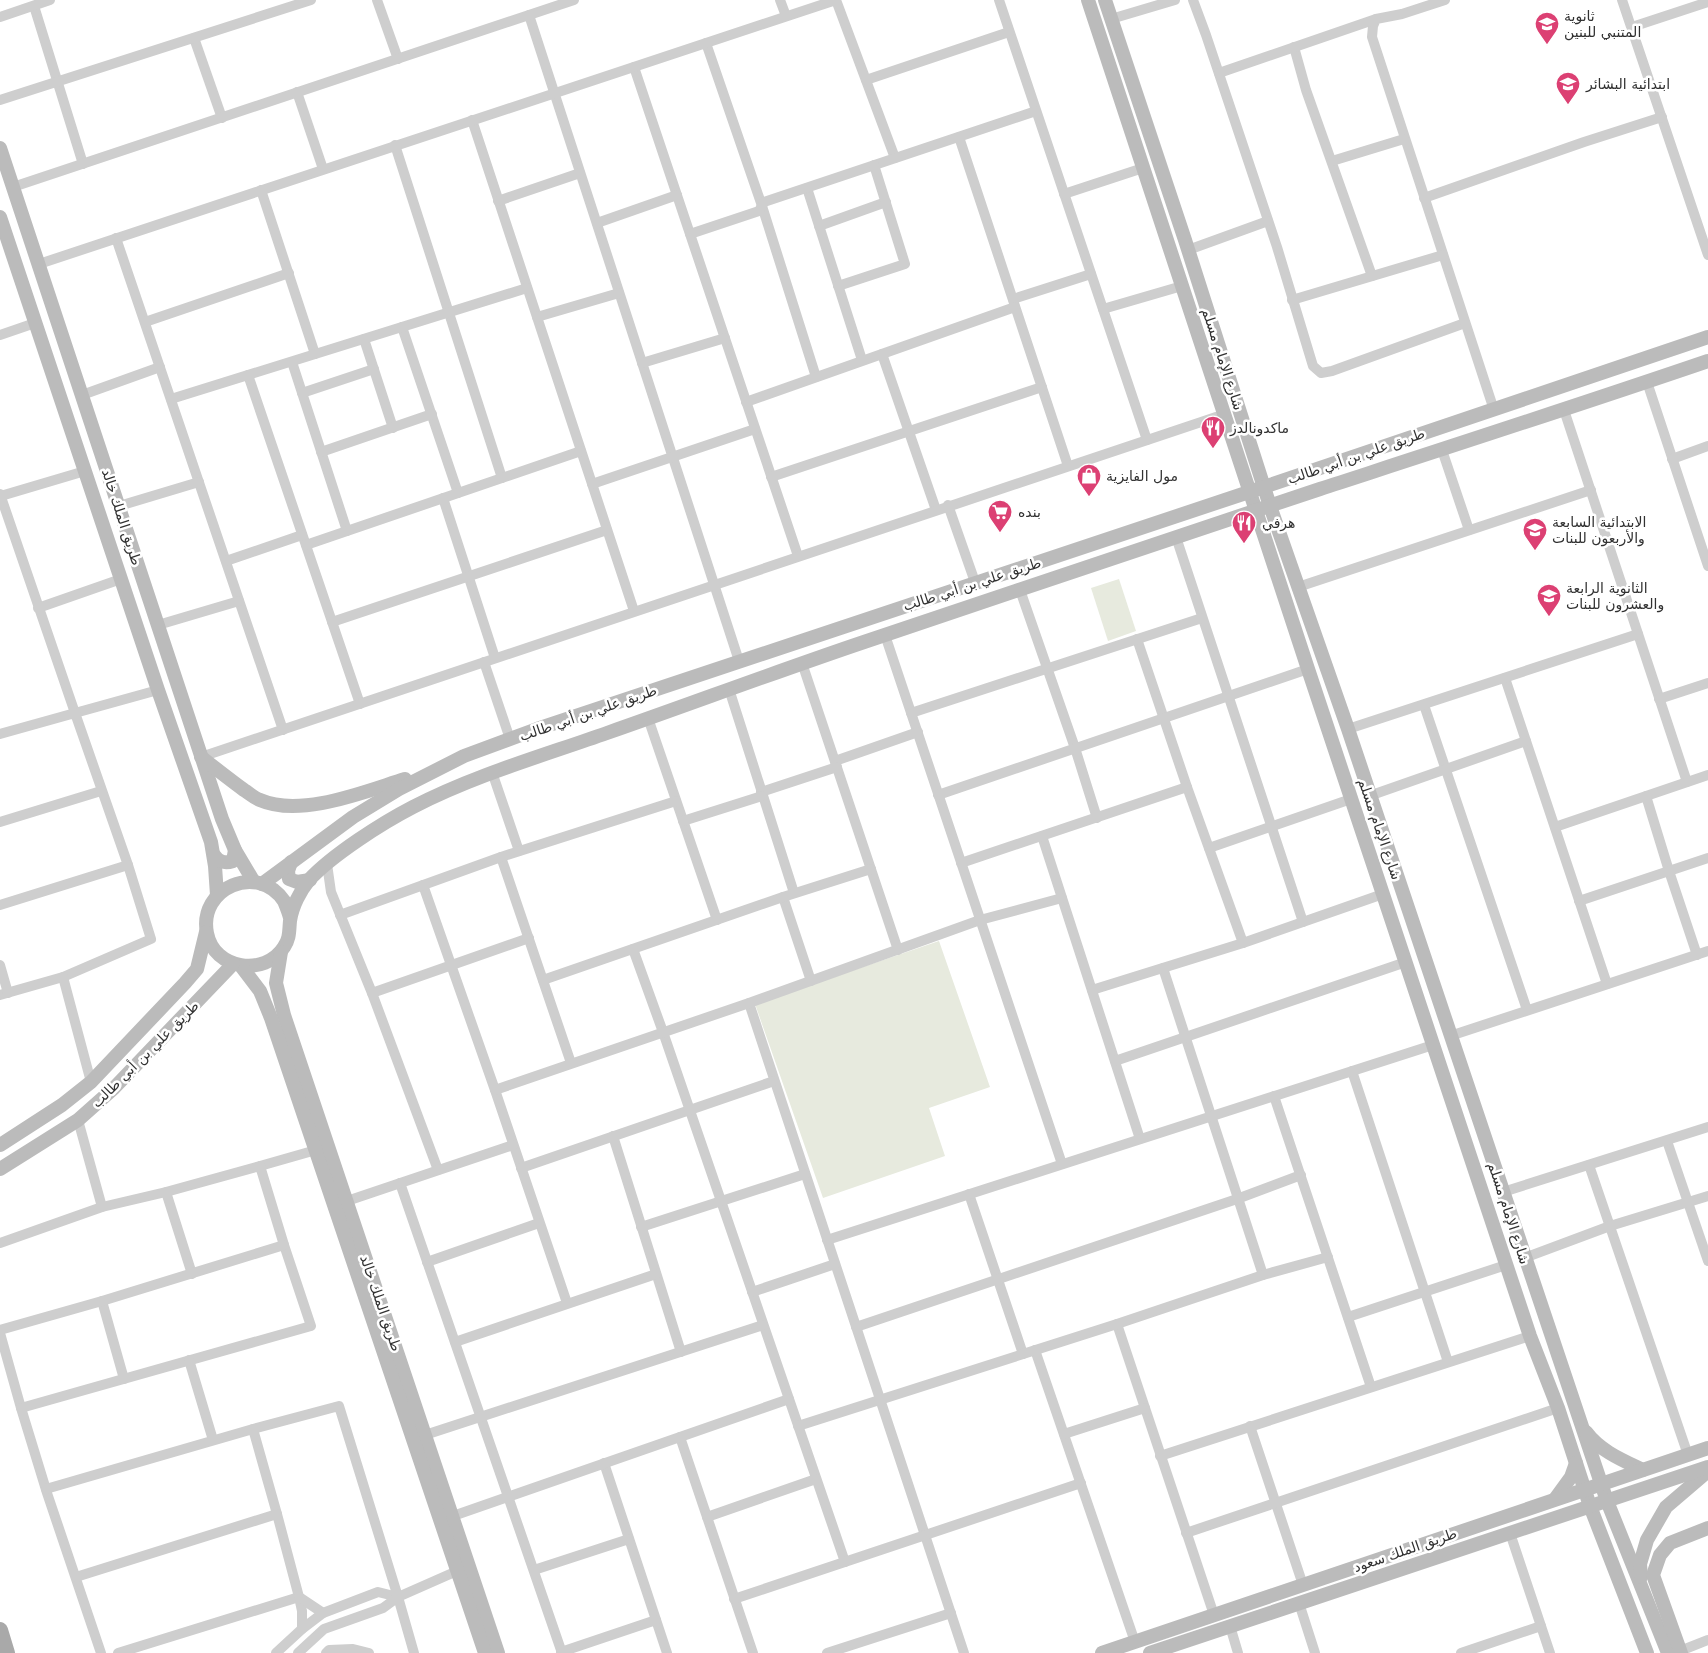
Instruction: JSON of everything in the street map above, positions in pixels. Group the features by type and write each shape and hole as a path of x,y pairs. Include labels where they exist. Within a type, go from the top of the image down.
{"main road":[{"name":"شارع الإمام مسلم","path":"1088,0 1530,1336 1558,1408 1590,1506 1647,1653"},
{"name":"شارع الإمام مسلم","path":"1104,0 1188,250 1270,506 1348,730 1607,1501 1642,1586 1677,1652"},
{"name":"طريق الملك خالد","path":"0,148 222,819 235,850 258,883"},
{"name":"طريق الملك خالد","path":"0,217 158,690 204,821 214,855 217,895"},
{"name":"طريق علي بن أبي طالب","path":"258,883 398,789 464,756 739,661 1708,337"},
{"name":"طريق علي بن أبي طالب","path":"290,918 306,883 327,864 409,809 456,786 802,663 1256,510 1708,361"},
{"path":"201,757 259,800 280,805 302,805 334,801 442,767"},
{"path":"214,855 221,862 232,862 235,850"},
{"path":"291,862 288,871 289,879 297,882 310,880"},
{"path":"241,882 258,883 275,892 285,903 290,918 289,936 281,952 270,961 256,966 237,965 223,959 209,942 206,932 206,918 210,906 217,895 228,887 241,882"},
{"name":"طريق علي بن أبي طالب","path":"0,1145 62,1105 91,1082 197,969 206,932"},
{"name":"طريق الملك خالد","path":"281,952 276,983 284,1015 498,1653"},
{"name":"طريق الملك خالد","path":"237,965 260,991 271,1018 485,1653"},
{"name":"طريق علي بن أبي طالب","path":"0,1169 78,1120 114,1088 237,965"},
{"path":"260,991 263,981 276,983"},
{"path":"1582,1426 1593,1442 1643,1470"},
{"name":"طريق الملك سعود","path":"1102,1653 1585,1488 1708,1448"},
{"path":"1555,1499 1571,1477 1576,1464"},
{"name":"طريق الملك سعود","path":"1150,1653 1708,1467"},
{"path":"1642,1586 1640,1564 1647,1540 1666,1507 1708,1472"},
{"path":"1677,1652 1653,1575 1660,1555 1670,1543 1708,1528"},
{"path":"0,1630 8,1653"}],"street":[{"path":"0,18 50,0"},
{"path":"0,100 194,38 299,2 312,0"},
{"path":"377,0 398,59"},
{"path":"780,0 786,16"},
{"path":"39,264 836,0 895,158"},
{"path":"999,0 1146,440"},
{"path":"1111,19 1175,0"},
{"path":"1193,0 1268,221 1313,366 1321,373 1332,371 1465,323"},
{"path":"1219,73 1376,19 1402,14 1445,0"},
{"path":"1622,0 1707,251"},
{"path":"13,187 570,1"},
{"path":"1632,27 1708,2"},
{"path":"34,6 84,164"},
{"path":"529,15 739,661"},
{"path":"1376,19 1372,37 1494,410"},
{"path":"866,80 1009,32"},
{"path":"194,38 222,118"},
{"path":"706,43 762,206 816,377"},
{"path":"1294,46 1306,90 1372,276"},
{"path":"634,66 798,556"},
{"path":"297,92 322,170"},
{"path":"690,234 759,211 764,202 1036,111"},
{"path":"1424,198 1584,142 1662,118"},
{"path":"472,120 634,611"},
{"path":"959,137 1068,466"},
{"path":"1332,161 1404,139"},
{"path":"395,145 502,478"},
{"path":"838,286 905,264 874,165"},
{"path":"1064,194 1143,168"},
{"path":"498,201 580,173"},
{"path":"807,188 862,360"},
{"path":"261,190 316,354"},
{"path":"596,223 676,195"},
{"path":"819,226 886,202"},
{"path":"1188,250 1268,221"},
{"path":"116,238 283,730"},
{"path":"1292,300 1443,255"},
{"path":"145,322 289,273"},
{"path":"746,402 882,354 1091,274"},
{"path":"1102,309 1182,286"},
{"path":"171,399 527,288"},
{"path":"537,317 619,293"},
{"path":"0,336 35,324"},
{"path":"402,327 458,493"},
{"path":"642,363 725,338"},
{"path":"364,339 393,428"},
{"path":"882,354 936,510"},
{"path":"292,362 347,531"},
{"path":"82,395 160,367"},
{"path":"302,393 374,369"},
{"path":"248,375 360,704"},
{"path":"1647,382 1708,566"},
{"path":"771,477 1042,388"},
{"path":"1564,410 1687,782"},
{"path":"321,452 432,414"},
{"path":"201,757 1225,414"},
{"path":"592,484 755,429"},
{"path":"1672,459 1708,446"},
{"path":"1442,450 1469,530"},
{"path":"226,561 304,540 347,531 581,451"},
{"path":"0,965 4,994 63,977 151,939 128,865 0,495 85,471"},
{"path":"119,506 199,482"},
{"path":"1298,587 1591,490"},
{"path":"443,498 495,658"},
{"path":"948,506 975,582"},
{"path":"332,622 607,530"},
{"path":"1176,538 1303,922"},
{"path":"38,608 121,579"},
{"path":"1020,590 1075,748 1097,818"},
{"path":"158,625 239,601"},
{"path":"911,713 1202,618"},
{"path":"1348,730 1638,634"},
{"path":"885,635 1062,1164"},
{"path":"1137,639 1187,787 1243,942"},
{"path":"484,662 510,739"},
{"path":"802,663 898,950"},
{"path":"938,795 1308,669"},
{"path":"1505,678 1607,984"},
{"path":"1659,700 1708,683"},
{"path":"728,689 794,893"},
{"path":"0,734 158,690"},
{"path":"1424,704 1527,1010"},
{"path":"648,718 717,920"},
{"path":"683,821 761,794 918,732"},
{"path":"1369,796 1526,741"},
{"path":"492,772 520,852"},
{"path":"1555,827 1708,775"},
{"path":"961,864 1187,787"},
{"path":"0,822 101,791"},
{"path":"1646,796 1697,955"},
{"path":"1209,848 1351,799"},
{"path":"340,915 501,857 676,801"},
{"path":"1042,836 1140,1139"},
{"path":"501,857 572,1063"},
{"path":"1579,901 1708,858"},
{"path":"327,864 331,892 372,993 438,1170"},
{"path":"0,904 128,865"},
{"path":"543,980 794,893 871,869"},
{"path":"423,885 567,1304"},
{"path":"1092,990 1243,942 1383,894"},
{"path":"783,897 811,981"},
{"path":"495,1090 811,981 980,920 1062,898"},
{"path":"372,993 529,938"},
{"path":"632,949 690,1109 845,1562"},
{"path":"1450,1036 1708,952"},
{"path":"1115,1061 1406,962"},
{"path":"1163,968 1263,1275"},
{"path":"63,977 91,1082"},
{"path":"748,1003 964,1653"},
{"path":"827,1240 1434,1045"},
{"path":"1352,1071 1448,1362"},
{"path":"521,1168 774,1080"},
{"path":"1274,1096 1371,1386"},
{"path":"78,1120 102,1207"},
{"path":"1503,1192 1708,1128"},
{"path":"613,1136 681,1352"},
{"path":"1667,1140 1708,1261"},
{"path":"347,1201 513,1145"},
{"path":"0,1243 102,1207 166,1192 316,1150"},
{"path":"1589,1165 1688,1455"},
{"path":"21,1408 311,1326 260,1166"},
{"path":"641,1227 805,1174"},
{"path":"856,1327 1237,1199 1300,1175"},
{"path":"400,1183 562,1653 656,1620"},
{"path":"166,1192 192,1274"},
{"path":"969,1194 1023,1354"},
{"path":"1524,1258 1610,1226 1708,1196"},
{"path":"427,1262 539,1223"},
{"path":"100,1653 46,1489 0,1331 284,1245"},
{"path":"798,1426 1263,1275 1328,1257"},
{"path":"752,1292 835,1264"},
{"path":"1348,1317 1506,1265"},
{"path":"455,1342 656,1274"},
{"path":"102,1301 124,1379"},
{"path":"1116,1324 1214,1615"},
{"path":"426,1435 763,1325"},
{"path":"1160,1456 1530,1336"},
{"path":"1035,1350 1135,1642"},
{"path":"189,1360 213,1440"},
{"path":"452,1516 789,1399"},
{"path":"46,1489 213,1440 339,1406 414,1653"},
{"path":"1064,1434 1144,1408"},
{"path":"1186,1533 1558,1408"},
{"path":"1250,1426 1302,1585"},
{"path":"253,1429 299,1597 302,1611 302,1629"},
{"path":"680,1437 753,1653"},
{"path":"604,1463 667,1653"},
{"path":"707,1517 816,1479"},
{"path":"734,1599 1081,1483"},
{"path":"76,1577 277,1514"},
{"path":"1510,1533 1550,1653"},
{"path":"534,1570 629,1539"},
{"path":"298,1653 324,1629 384,1608 398,1597 457,1571"},
{"path":"276,1653 323,1613 378,1592 398,1597"},
{"path":"299,1597 323,1613"},
{"path":"118,1653 299,1597"},
{"path":"1299,1604 1315,1653"},
{"path":"827,1653 950,1613"},
{"path":"1230,1626 1238,1653"},
{"path":"1462,1653 1541,1626"},
{"path":"1677,1652 1708,1640"},
{"path":"326,1653 329,1650 353,1649 369,1653"}],"shaded area":[{"path":"1119,579 1136,631 1108,641 1091,588"},
{"path":"939,941 990,1087 929,1108 945,1156 823,1198 755,1004"}],"place":[{"name":"ثانوية المتنبي للبنين","path":"1547,45"},
{"name":"ابتدائية البشائر","path":"1568,105"},
{"name":"ماكدونالدز","path":"1213,449"},
{"name":"مول الفايزية","path":"1089,497"},
{"name":"بنده","path":"1000,533"},
{"name":"هرفي","path":"1244,544"},
{"name":"الابتدائية السابعة والأربعون للبنات","path":"1535,551"},
{"name":"الثانوية الرابعة والعشرون للبنات","path":"1549,617"}]}
